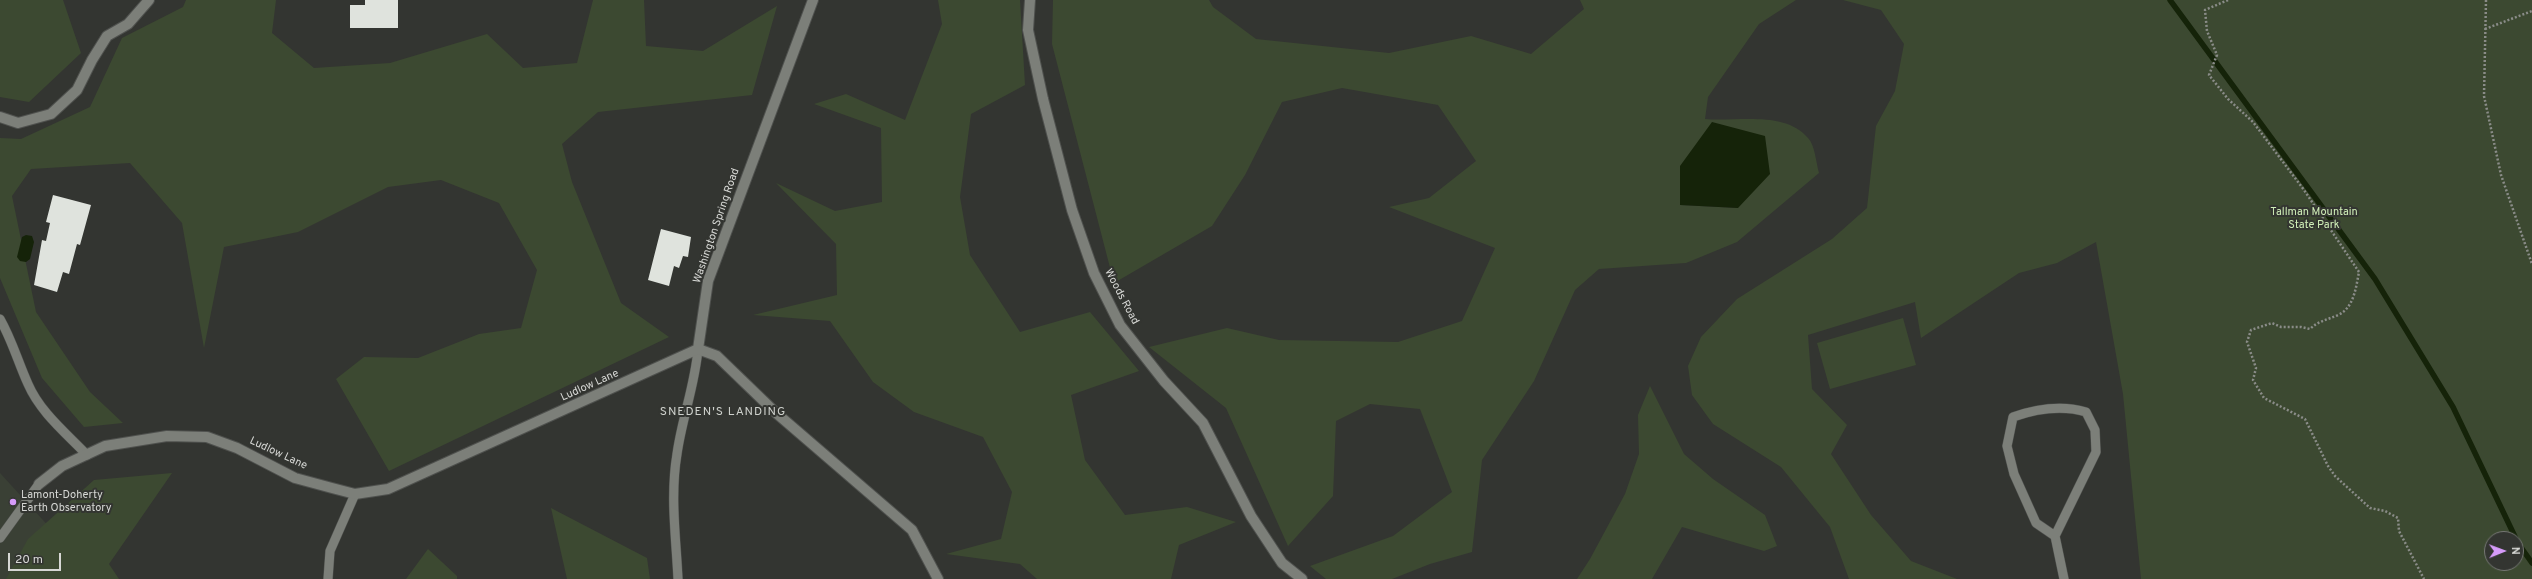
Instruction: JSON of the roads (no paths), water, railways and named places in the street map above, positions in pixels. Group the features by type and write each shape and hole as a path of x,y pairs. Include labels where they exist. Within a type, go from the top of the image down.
{"street":[{"path":"0,117 18,123 51,114 77,90 107,36 128,24 149,0"},
{"name":"Washington Spring Road","path":"698,349 708,281 813,0"},
{"name":"Woods Road","path":"1030,0 1028,30 1043,99 1072,210 1094,273 1120,324 1164,381 1203,423 1251,516 1282,564 1302,579"},
{"path":"698,349 717,356 775,412 912,530 938,579"},
{"name":"Ludlow Lane","path":"39,484 62,466 106,446 164,436 207,437 237,448 295,478 355,494 388,489 698,349"}],"lane":[{"path":"0,319 10,337 28,385 48,414 87,455"},
{"path":"678,579 674,510 674,477 677,453 696,368 698,349"},
{"path":"2054,536 2036,523 2014,474 2007,446 2013,417 2029,411 2072,408 2086,412 2096,430 2096,452 2054,536 2064,579"},
{"name":"Ludlow Lane","path":"0,538 39,484"},
{"path":"328,579 330,551 355,494"}],"waterway":[{"path":"2170,0 2375,279 2453,407 2518,543 2532,563"}],"place":[{"name":"Lamont-Doherty Earth Observatory","path":"13,502"}],"district":[{"name":"SNEDEN'S LANDING","path":"723,413"}],"park label":[{"name":"Tallman Mountain State Park","path":"2314,219"}]}
